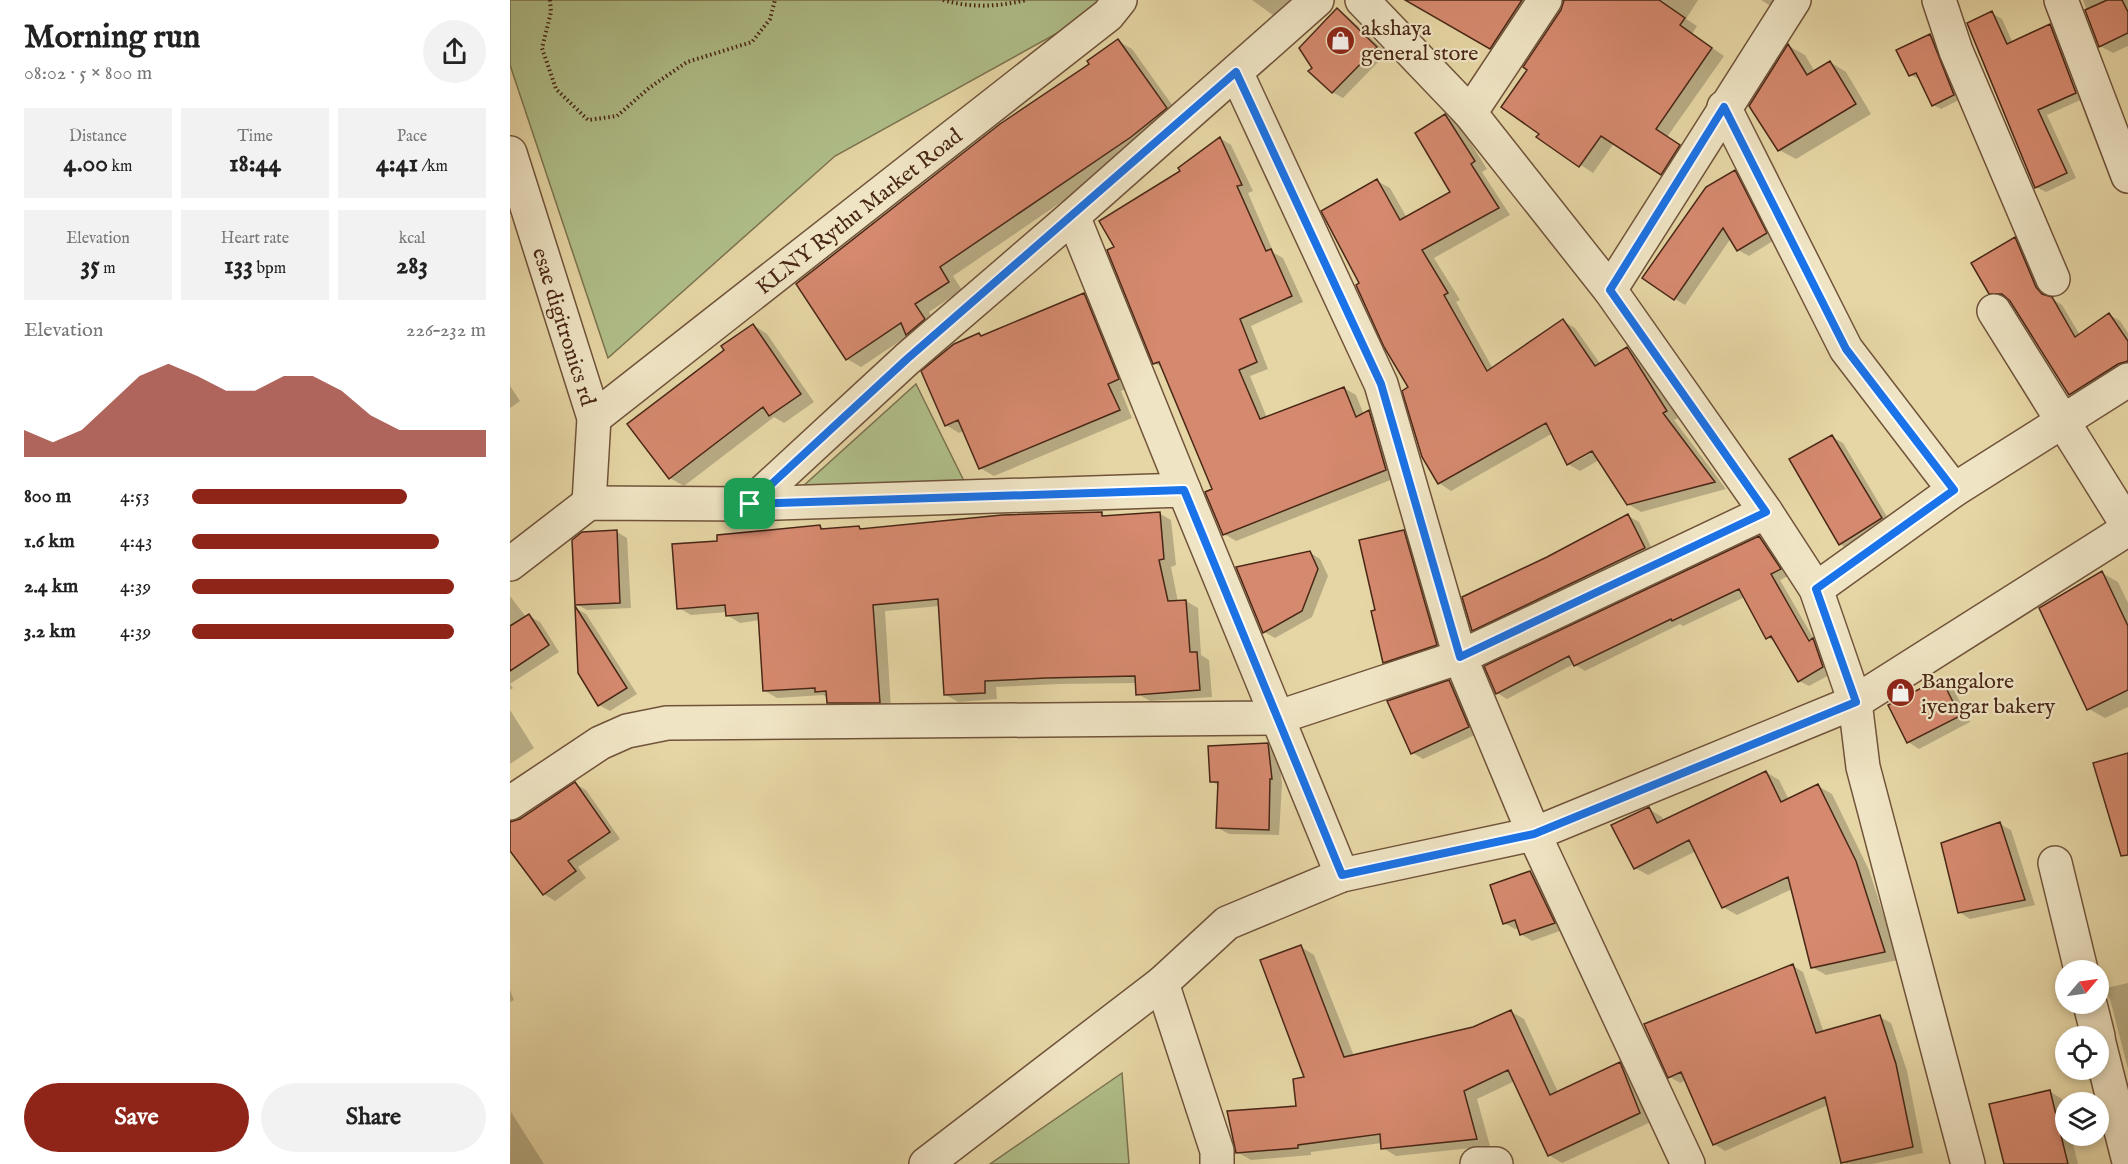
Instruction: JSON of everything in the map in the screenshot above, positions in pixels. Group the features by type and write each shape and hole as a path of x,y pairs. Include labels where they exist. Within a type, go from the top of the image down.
{"street":[{"name":"KLNY Rythu Market Road","path":"594,418 1108,15 1120,0"},
{"path":"750,504 907,359 1317,0"},
{"path":"1362,0 1470,113 1610,290 1766,512 1816,589 1856,702 1863,767 1968,1164"},
{"path":"1470,113 1545,0"},
{"path":"1610,290 1794,0"},
{"path":"1939,0 1956,51 2053,279"},
{"path":"2061,0 2128,176"},
{"path":"1236,72 1381,384 1460,657 1534,834 1688,1164"},
{"path":"1724,107 1846,349 1954,490"},
{"name":"esae digitronics rd","path":"510,153 594,418 589,503"},
{"path":"1073,216 1342,875"},
{"path":"926,1164 1162,983 1227,923 1342,875 1534,834 1856,702 2128,528 1994,311"},
{"path":"1816,589 1954,490 2128,380"},
{"path":"510,564 589,503 750,504 1184,490"},
{"path":"510,803 600,743 627,731 667,723 1276,718 1460,657 1766,512"},
{"path":"2055,863 2079,960"},
{"path":"1162,983 1217,1151 1217,1164"},
{"path":"2108,1080 2128,1158"},
{"path":"1477,1164 1496,1164"}],"path":[{"path":"550,0 550,12 542,48 556,89 588,120 617,116 649,88 687,62 752,42 770,19 775,0"},
{"path":"943,0 993,7 1026,0"}],"green space":[{"path":"510,0 1106,0 1099,10 835,156 608,358 510,65"},
{"path":"916,384 966,485 801,488"},
{"path":"1122,1073 1129,1164 990,1164"}],"building":[{"path":"1405,0 1522,0 1490,49"},
{"path":"1564,0 1659,0 1685,18 1680,25 1712,48 1656,129 1680,145 1661,175 1601,136 1579,167 1536,137 1539,134 1501,107 1527,70 1523,67 1561,10"},
{"path":"2107,0 2122,0 2128,12 2128,33 2099,47 2085,10"},
{"path":"1337,8 1377,47 1332,93 1308,71 1312,68 1299,48"},
{"path":"1992,11 2007,44 2050,24 2076,93 2038,110 2067,173 2035,188 1967,23"},
{"path":"1930,34 1954,95 1932,106 1916,73 1909,76 1896,50"},
{"path":"1118,39 1167,108 1131,137 940,267 949,282 915,304 925,319 906,335 901,323 846,360 796,284 1000,124 1089,64 1087,61"},
{"path":"1788,44 1807,75 1830,61 1856,104 1778,151 1749,106"},
{"path":"1445,114 1475,161 1471,164 1499,208 1422,250 1448,293 1444,295 1487,371 1563,319 1595,366 1627,347 1667,411 1663,413 1715,482 1627,505 1592,451 1567,465 1546,423 1438,484 1422,457 1402,391 1408,387 1384,347 1356,285 1359,283 1321,211 1377,179 1400,220 1450,192 1415,133"},
{"path":"1220,137 1242,185 1237,186 1266,251 1271,249 1292,296 1240,319 1257,362 1239,370 1260,419 1344,387 1356,417 1369,410 1386,470 1223,535 1205,492 1212,489 1159,362 1153,364 1107,250 1114,247 1099,221 1180,171 1178,168"},
{"path":"1735,170 1767,233 1737,251 1723,228 1674,300 1642,278 1706,187"},
{"path":"2015,237 2036,287 2042,294 2052,297 2075,337 2109,313 2128,341 2128,361 2118,364 2069,395 2010,301 2002,294 1989,294 1971,263"},
{"path":"1084,293 1119,379 1108,384 1120,410 979,469 958,420 945,426 921,371 954,344 979,333 981,336"},
{"path":"753,324 801,394 769,416 763,407 669,479 627,424 724,350 721,346"},
{"path":"1832,435 1882,518 1839,545 1789,459"},
{"path":"1102,512 1102,516 1160,512 1164,559 1159,560 1168,601 1186,600 1190,652 1197,652 1200,690 1136,695 1135,676 985,681 985,693 944,695 938,599 873,605 880,703 827,703 826,691 815,692 815,688 763,691 758,613 726,616 725,605 677,609 672,544 717,541 717,535 820,525 821,529 859,526 860,529 1002,515"},
{"path":"1628,514 1645,548 1472,631 1462,597 1547,557"},
{"path":"617,530 620,603 575,605 572,540 582,532"},
{"path":"1404,530 1437,645 1383,663 1371,611 1375,610 1359,540"},
{"path":"1759,536 1781,569 1771,574 1809,641 1813,638 1823,667 1798,682 1771,636 1766,639 1739,589 1574,666 1569,656 1496,694 1484,666"},
{"path":"1310,551 1318,569 1302,611 1263,633 1236,567"},
{"path":"2102,571 2128,626 2128,690 2087,710 2039,608"},
{"path":"575,606 627,688 598,706 578,673"},
{"path":"529,614 549,645 510,671 510,626"},
{"path":"1941,678 1960,716 1907,743 1888,705"},
{"path":"1449,680 1469,727 1411,754 1387,701"},
{"path":"1268,743 1272,779 1270,779 1269,830 1216,828 1218,782 1210,782 1208,746"},
{"path":"2128,753 2128,855 2121,856 2093,763"},
{"path":"1766,771 1781,802 1818,784 1856,861 1885,952 1811,968 1788,877 1722,908 1689,840 1634,869 1611,825 1649,807 1657,823"},
{"path":"575,782 610,832 568,861 576,871 543,895 510,851 510,822 520,819"},
{"path":"2000,822 2025,900 1958,913 1941,843"},
{"path":"1530,871 1555,923 1520,935 1515,920 1503,924 1490,885"},
{"path":"1301,945 1344,1057 1473,1027 1511,1010 1550,1095 1620,1062 1640,1113 1548,1156 1508,1070 1464,1091 1477,1139 1381,1149 1380,1134 1298,1145 1298,1148 1236,1153 1227,1111 1296,1106 1293,1079 1304,1077 1260,960"},
{"path":"1793,964 1816,1033 1880,1015 1896,1064 1913,1147 1841,1163 1825,1097 1713,1145 1681,1072 1668,1078 1644,1024"},
{"path":"2050,1090 2055,1111 2055,1146 2064,1146 2068,1164 2004,1164 1989,1104"}],"place":[{"name":"akshaya general store","path":"1340,40"},
{"name":"Bangalore iyengar bakery","path":"1900,693"}],"route":[{"path":"1236,72 1381,384 1460,657 1766,512 1610,290 1724,107 1846,349 1954,490 1816,589 1856,702 1534,834 1342,875 1184,490 750,504 907,359 1236,72"}]}
